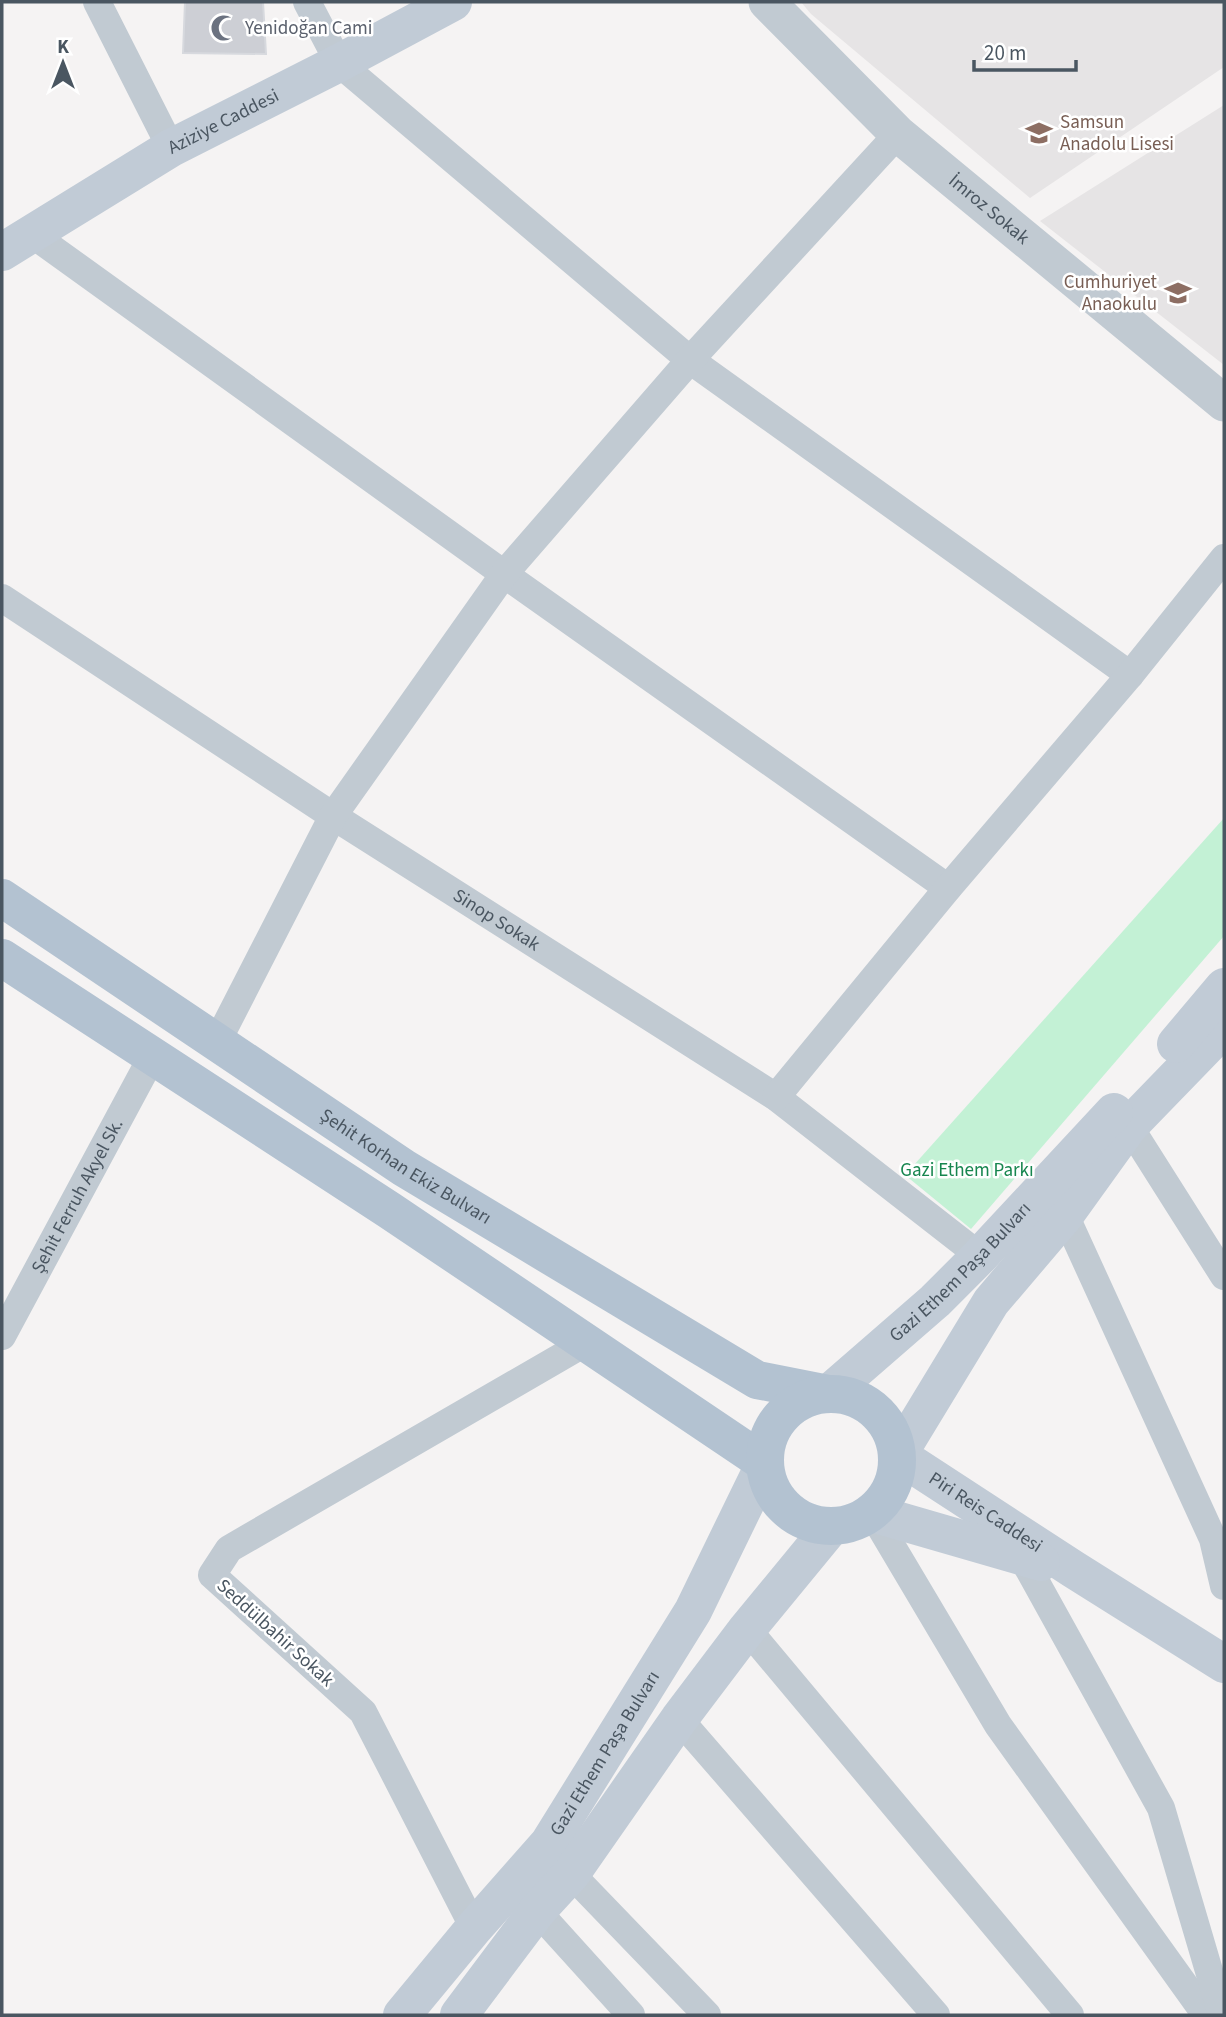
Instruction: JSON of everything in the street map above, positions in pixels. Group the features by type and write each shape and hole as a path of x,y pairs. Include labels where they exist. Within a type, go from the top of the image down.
{"main road":[{"name":"Aziziye Caddesi","path":"17,243 171,148 453,2"},
{"name":"Şehit Korhan Ekiz Bulvarı","path":"2,898 404,1168 757,1380 828,1394"},
{"path":"3,963 153,1055 765,1463"},
{"name":"Gazi Ethem Paşa Bulvarı","path":"828,1394 935,1301 980,1256 1180,1040 1224,987"},
{"name":"Gazi Ethem Paşa Bulvarı","path":"898,1455 991,1302 1065,1215 1129,1126 1224,1028"},
{"path":"828,1394 848,1396 867,1404 883,1418 893,1435 898,1455 896,1477 887,1497 872,1513 852,1523 831,1527 811,1523 793,1514 778,1501 769,1483 765,1463 767,1443 776,1423 790,1408 808,1398 828,1394"},
{"name":"Piri Reis Caddesi","path":"898,1455 1224,1664"},
{"name":"Gazi Ethem Paşa Bulvarı","path":"402,2015 549,1843 693,1611 765,1463"},
{"name":"Piri Reis Caddesi","path":"872,1513 1022,1557 1073,1569"},
{"name":"Gazi Ethem Paşa Bulvarı","path":"459,2015 537,1911 571,1874 679,1719 747,1629 831,1527"}],"street":[{"path":"97,2 171,148"},
{"path":"307,2 339,63 690,360 1130,676"},
{"name":"İmroz Sokak","path":"767,2 898,135 1224,403"},
{"path":"216,1042 333,816 504,575 690,360 898,135"},
{"path":"17,243 504,575 948,888"},
{"path":"776,1097 948,888 1130,676 1224,558"},
{"name":"Sinop Sokak","path":"2,598 333,816 776,1097 980,1256"},
{"name":"Şehit Ferruh Akyel Sk.","path":"2,1335 153,1055"},
{"path":"1129,1126 1224,1276"},
{"path":"1065,1215 1213,1539 1224,1586"},
{"name":"Seddülbahir Sokak","path":"474,1928 363,1712 212,1575 229,1549 585,1343"},
{"path":"872,1513 998,1725 1206,2015"},
{"path":"1022,1557 1161,1808 1222,2015"},
{"path":"747,1629 1070,2015"},
{"path":"679,1719 936,2015"},
{"path":"571,1874 707,2015"},
{"path":"537,1911 631,2015"}],"shaded area":[{"name":"Samsun Anadolu Lisesi","path":"801,2 1224,2 1224,67 1030,198 811,14"},
{"name":"Cumhuriyet Anaokulu","path":"1224,105 1224,365 1040,221"}],"green space":[{"name":"Gazi Ethem Parkı","path":"1224,818 1224,936 971,1229 905,1175"}],"building":[{"name":"Yenidoğan Cami","path":"185,2 263,2 266,54 183,53"}],"place":[{"name":"Yenidoğan Cami","path":"224,28"},
{"name":"Samsun Anadolu Lisesi","path":"1039,133"},
{"name":"Cumhuriyet Anaokulu","path":"1178,293"}]}
